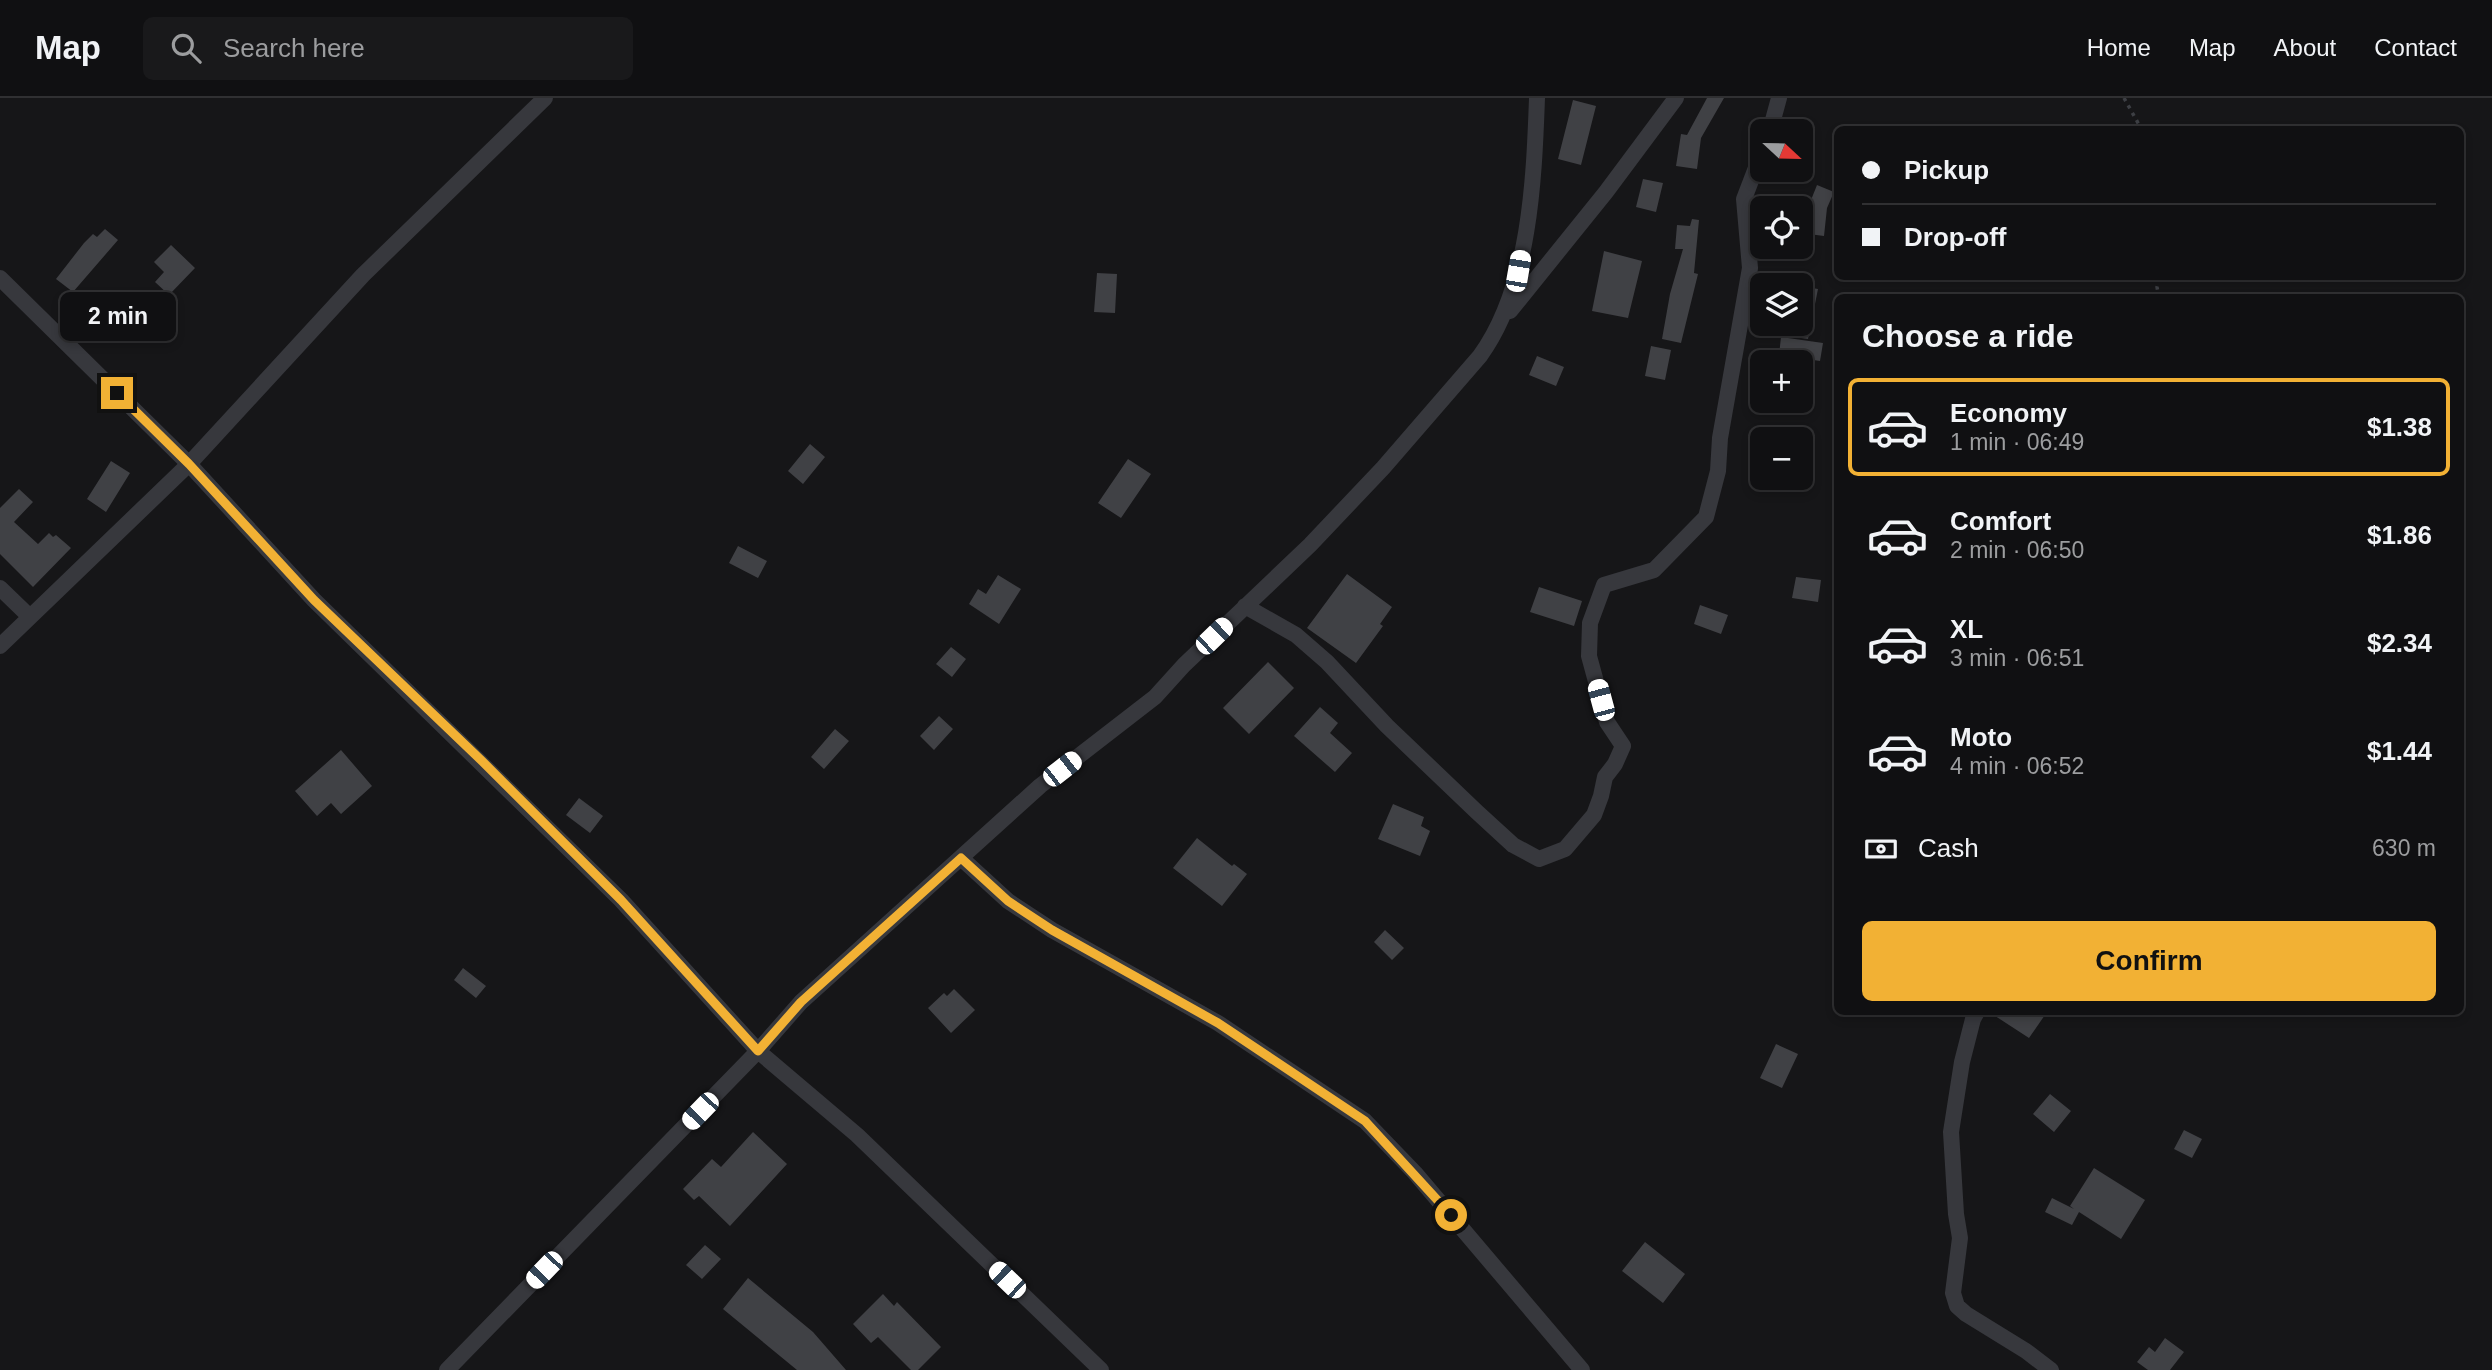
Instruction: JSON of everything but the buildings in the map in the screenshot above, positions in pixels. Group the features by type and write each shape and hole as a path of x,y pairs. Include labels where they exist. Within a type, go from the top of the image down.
{"street":[{"path":"0,646 189,464 363,275 545,98"},
{"path":"447,1370 758,1051 801,1002 1040,786 1142,709 1310,545 1383,468 1480,356 1502,321 1518,271 1534,180 1537,98"},
{"path":"1502,321 1606,192 1676,98"},
{"path":"1773,119 1779,98"},
{"path":"1245,606 1296,635 1327,662 1387,726 1513,845 1539,859 1565,849 1594,815 1605,777 1615,764 1623,746 1607,722 1589,656 1590,623 1604,585 1654,570 1706,517 1718,471 1720,438 1750,268 1744,199 1751,182"},
{"path":"0,278 189,464 314,600 482,761 621,900 758,1051 857,1135 1101,1370"},
{"path":"0,588 29,616"},
{"path":"961,858 1008,901 1052,930 1218,1023 1365,1121 1415,1173 1581,1370"},
{"path":"1975,1015 1962,1062 1951,1132 1960,1238 1953,1293 1957,1306 1966,1314 2026,1351 2051,1370"}],"path":[{"path":"2124,98 2140,126"}],"route":[{"path":"117,393 189,464 314,600 482,761 621,900 758,1051 801,1002 961,858 1008,901 1052,930 1218,1023 1365,1121 1451,1215"}]}
